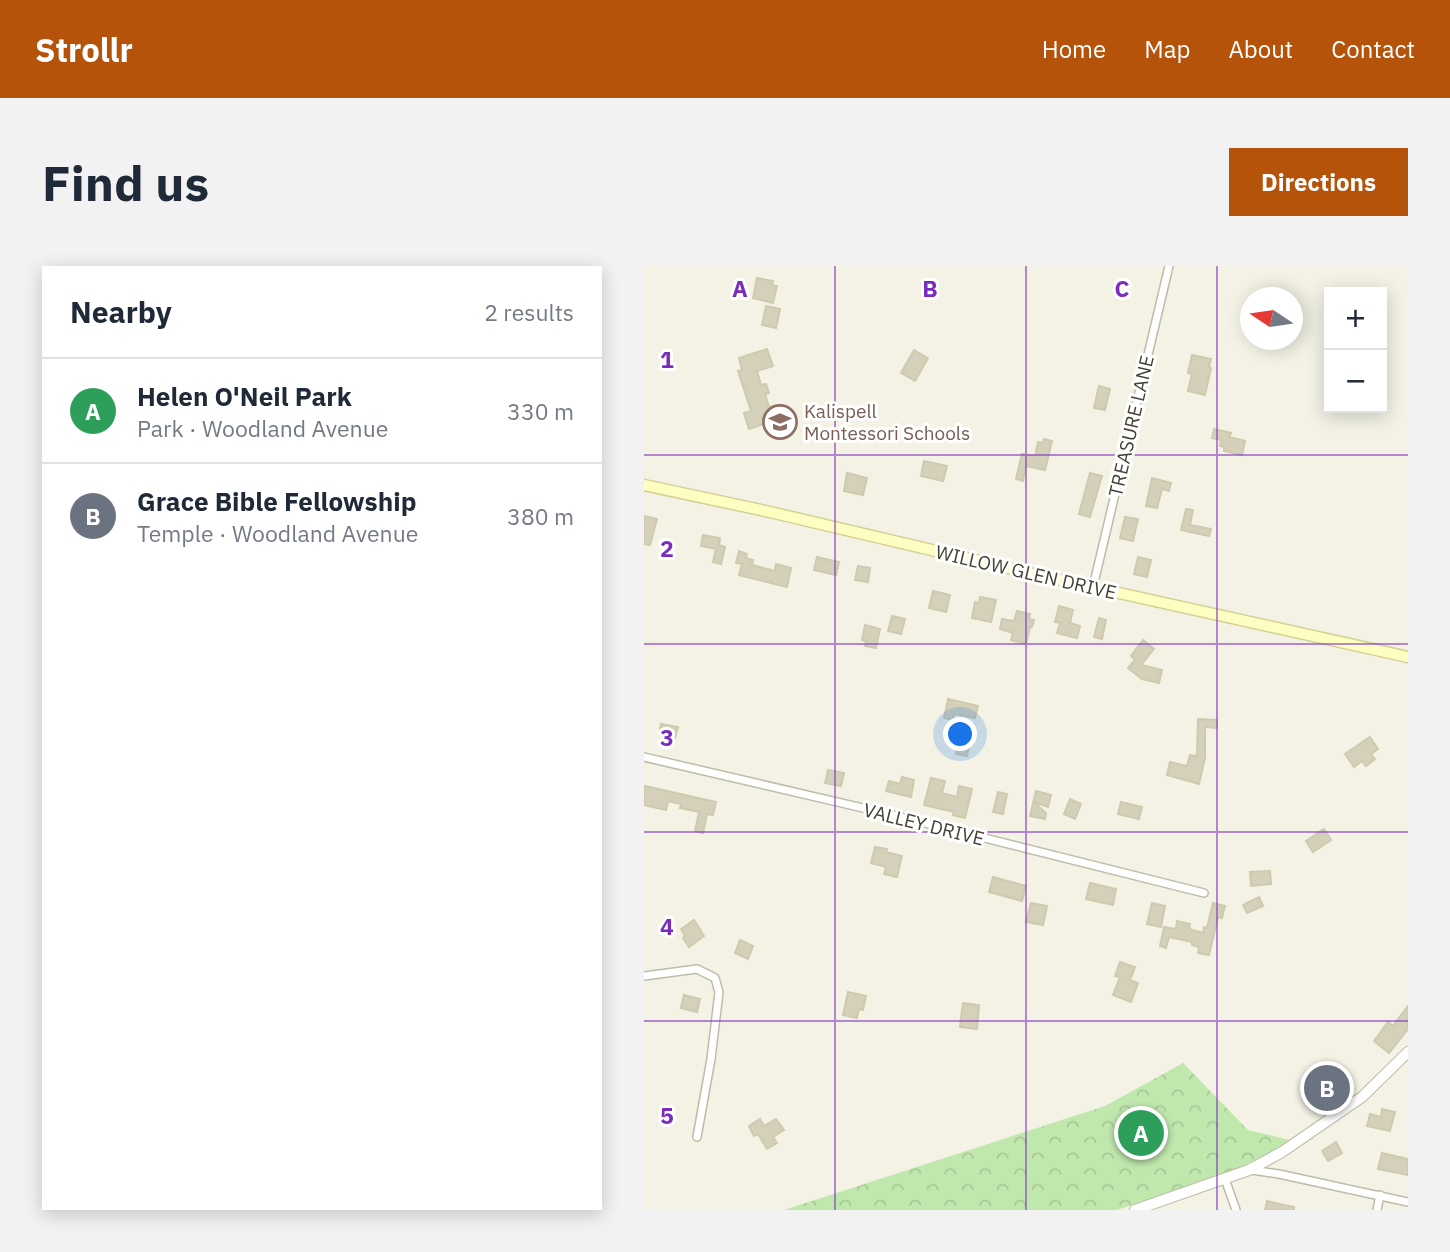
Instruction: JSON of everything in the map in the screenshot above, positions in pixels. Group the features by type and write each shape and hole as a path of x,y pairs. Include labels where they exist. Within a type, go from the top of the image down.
{"main road":[{"name":"WILLOW GLEN DRIVE","path":"644,485 1408,657"}],"street":[{"name":"TREASURE LANE","path":"1093,587 1169,266"},
{"name":"VALLEY DRIVE","path":"644,757 893,815 1204,893"},
{"path":"644,976 697,969 715,978 719,992 697,1138"},
{"path":"1135,1210 1249,1170 1282,1152 1362,1097 1408,1052"},
{"path":"1249,1170 1408,1202"},
{"path":"1225,1179 1236,1210"},
{"path":"1377,1210 1380,1195"}],"green space":[{"path":"1183,1063 1248,1130 1290,1140 1238,1168 1117,1210 784,1210 1105,1106"}],"building":[{"path":"757,278 773,281 772,285 777,286 773,303 753,298"},
{"path":"766,306 780,309 776,328 762,325"},
{"path":"767,349 773,366 757,371 761,385 766,384 769,393 765,394 769,407 774,406 779,419 749,429 744,413 751,411 738,371 742,370 739,358"},
{"path":"914,350 928,358 915,381 901,373"},
{"path":"1192,355 1211,359 1205,395 1188,391"},
{"path":"1099,386 1110,389 1105,410 1094,408"},
{"path":"1214,429 1231,433 1229,437 1245,441 1242,455 1224,451 1224,447 1220,446 1221,440 1212,438"},
{"path":"1044,439 1052,441 1045,470 1026,466 1023,481 1016,479 1022,454 1035,456 1038,442 1043,443"},
{"path":"924,461 947,466 943,481 921,476"},
{"path":"847,473 867,478 863,495 844,491"},
{"path":"1090,473 1102,476 1090,517 1079,514"},
{"path":"1152,478 1171,483 1169,491 1162,489 1157,508 1146,506"},
{"path":"1186,509 1193,510 1190,525 1211,529 1209,536 1181,530"},
{"path":"644,516 657,519 650,545 644,544"},
{"path":"1125,517 1138,519 1133,541 1120,538"},
{"path":"703,535 720,538 719,545 725,547 721,564 713,562 716,549 701,546"},
{"path":"739,551 747,554 746,558 753,560 752,565 775,571 776,564 791,568 787,587 739,575 742,564 736,563"},
{"path":"817,557 839,562 836,575 814,570"},
{"path":"1138,557 1151,560 1147,577 1134,574"},
{"path":"858,566 870,568 868,582 855,580"},
{"path":"933,591 950,595 946,612 929,608"},
{"path":"980,597 996,600 991,622 972,618 975,602 979,603"},
{"path":"1059,606 1073,610 1070,623 1080,626 1077,638 1057,633 1060,623 1055,622"},
{"path":"1017,611 1030,614 1029,619 1034,620 1026,644 1011,640 1013,633 1000,629 1002,619 1014,621"},
{"path":"892,616 905,619 901,634 888,631"},
{"path":"1099,618 1106,620 1102,639 1094,637"},
{"path":"865,625 880,629 876,648 865,646 866,641 862,640"},
{"path":"1143,640 1154,649 1141,665 1162,670 1159,683 1142,679 1128,668 1135,660 1131,656"},
{"path":"948,699 978,706 975,718 954,714 953,720 944,718"},
{"path":"1198,719 1217,720 1217,728 1205,727 1205,758 1199,784 1167,775 1170,762 1187,766 1190,755 1197,756"},
{"path":"661,724 678,727 675,738 659,734"},
{"path":"960,734 971,737 967,756 956,754"},
{"path":"1370,737 1378,749 1371,754 1375,759 1366,766 1362,761 1354,767 1345,754"},
{"path":"828,770 844,773 841,786 825,783"},
{"path":"902,777 914,780 911,797 886,791 889,781 900,784"},
{"path":"931,778 945,781 942,793 957,797 959,786 972,789 965,818 953,815 954,812 924,805"},
{"path":"645,786 716,802 713,815 707,814 703,833 695,831 699,812 680,808 681,804 668,801 666,810 644,805"},
{"path":"1036,791 1051,795 1048,807 1034,802 1046,813 1045,819 1030,816"},
{"path":"998,792 1007,794 1003,814 993,812"},
{"path":"1070,799 1081,804 1075,819 1064,814"},
{"path":"1121,802 1142,807 1139,819 1118,814"},
{"path":"1324,829 1331,840 1313,852 1306,841"},
{"path":"875,847 902,856 897,877 884,874 886,867 871,863"},
{"path":"1270,871 1271,884 1251,886 1250,872"},
{"path":"993,877 1026,886 1022,901 989,892"},
{"path":"1090,883 1116,889 1113,905 1086,899"},
{"path":"1259,897 1263,906 1247,913 1243,905"},
{"path":"1031,903 1047,906 1043,925 1026,922"},
{"path":"1152,903 1165,906 1161,927 1147,924"},
{"path":"1213,903 1225,906 1222,918 1218,917 1209,955 1198,953 1199,947 1192,945 1192,942 1169,937 1166,948 1160,946 1164,927 1176,929 1177,921 1190,924 1189,929 1203,933 1204,927 1207,928"},
{"path":"694,920 704,936 689,947 681,929"},
{"path":"740,940 753,946 748,959 735,953"},
{"path":"1120,962 1135,967 1130,980 1138,983 1131,1002 1113,995 1120,977 1115,976"},
{"path":"848,992 866,996 863,1010 859,1009 857,1018 843,1015"},
{"path":"684,995 700,999 697,1012 681,1008"},
{"path":"963,1003 979,1005 977,1029 960,1027"},
{"path":"1408,1006 1408,1029 1389,1053 1374,1041 1388,1022 1393,1026"},
{"path":"1335,1074 1340,1082 1337,1084 1340,1089 1320,1104 1311,1092"},
{"path":"1382,1109 1395,1112 1390,1131 1367,1126 1370,1114 1381,1117"},
{"path":"760,1119 764,1126 776,1119 784,1130 773,1137 777,1143 767,1149 758,1134 754,1136 749,1126"},
{"path":"1336,1142 1342,1153 1328,1161 1322,1151"},
{"path":"1382,1153 1408,1159 1408,1175 1378,1169"},
{"path":"1267,1201 1294,1207 1294,1210 1265,1210"}],"place":[{"name":"Kalispell Montessori Schools","path":"780,422"},
{"name":"Grace Bible Fellowship","path":"1327,1088"},
{"name":"Helen O'Neil Park","path":"1141,1133"}]}
